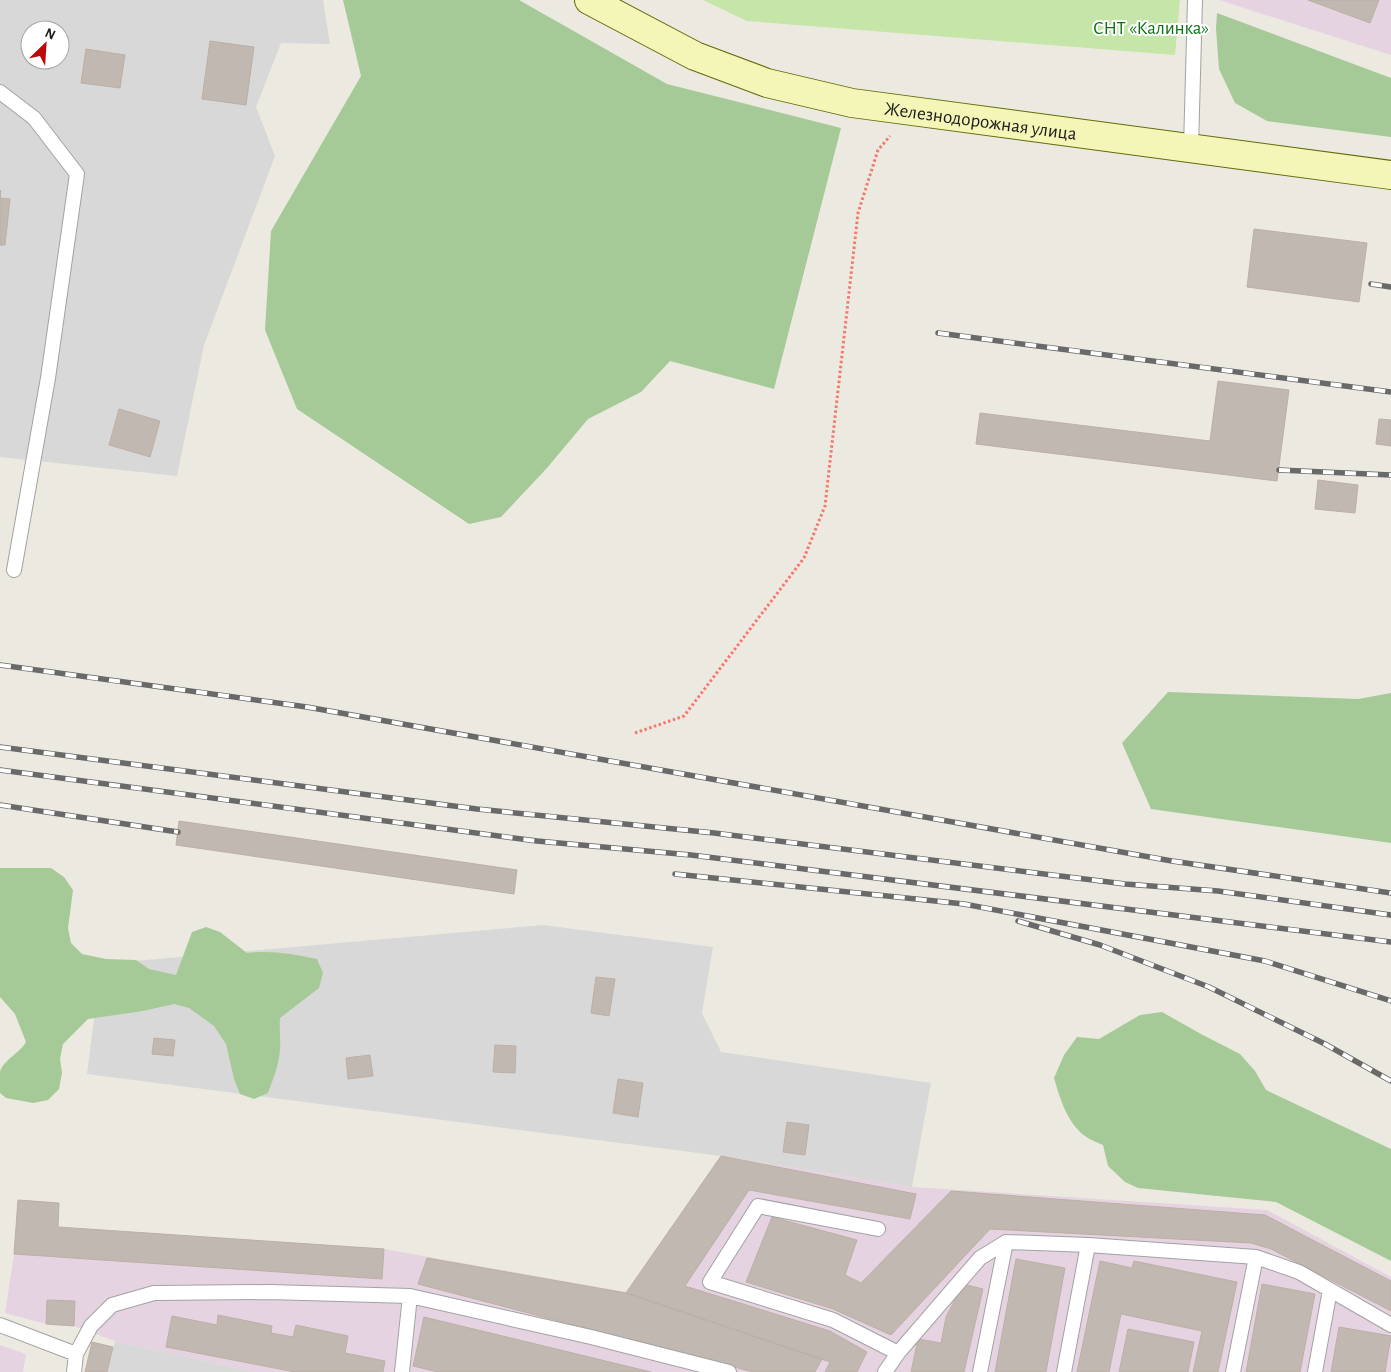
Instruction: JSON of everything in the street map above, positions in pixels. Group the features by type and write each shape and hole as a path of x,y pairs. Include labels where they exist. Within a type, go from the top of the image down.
{"street":[{"name":"Железнодорожная улица","path":"589,0 695,56 767,83 852,103 1391,175"}],"lane":[{"path":"1191,148 1196,0"},
{"path":"0,92 34,118 77,174 48,378 14,570"},
{"path":"878,1229 758,1206 710,1282 833,1320 898,1353"},
{"path":"980,1372 1006,1242"},
{"path":"885,1372 898,1353 980,1258 1006,1242 1088,1245 1256,1257 1299,1272 1391,1325"},
{"path":"1064,1372 1088,1245"},
{"path":"1233,1372 1256,1257"},
{"path":"1315,1372 1330,1290"},
{"path":"74,1372 76,1354 91,1326 112,1305 154,1293 269,1292 410,1296 591,1337 730,1372"},
{"path":"402,1372 410,1296"},
{"path":"0,1325 76,1354"}],"path":[{"path":"635,733 684,716 804,558 825,506 858,213 878,150 910,110"}],"shaded area":[{"path":"0,0 323,0 330,44 281,43 256,107 275,156 204,345 177,476 0,457"},
{"path":"1219,0 1391,0 1391,55"},
{"path":"543,925 713,947 702,1013 721,1052 931,1083 912,1187 721,1156 87,1074 101,964"},
{"path":"721,1156 912,1187 1267,1210 1391,1277 1391,1372 255,1372 115,1341 74,1326 46,1324 5,1313 14,1254 18,1200 59,1203 58,1227 384,1249 626,1292"},
{"path":"115,1341 255,1372 107,1372"},
{"path":"0,1345 26,1354 23,1372 0,1372"}],"green space":[{"path":"343,0 519,0 667,84 841,128 774,389 670,361 641,392 588,419 547,468 501,517 469,524 297,409 265,330 271,231 361,76"},
{"name":"СНТ «Калинка»","path":"703,0 1180,0 1175,55 747,21"},
{"path":"1217,13 1391,78 1391,137 1267,121 1235,103 1219,69 1216,29"},
{"path":"1168,692 1358,699 1391,693 1391,843 1151,809 1122,743"},
{"path":"0,868 51,868 64,877 73,890 68,928 71,943 82,954 106,959 136,960 149,969 176,975 192,932 206,927 220,932 247,953 282,953 317,959 323,973 319,988 280,1018 279,1056 276,1072 268,1093 254,1099 240,1094 234,1079 226,1044 214,1026 189,1008 174,1004 143,1011 88,1019 63,1044 60,1059 62,1073 59,1089 48,1100 33,1103 6,1098 0,1093 0,1072 2,1068 26,1042 15,1014 0,997"},
{"path":"1162,1012 1240,1054 1255,1071 1266,1090 1391,1149 1391,1261 1276,1202 1138,1188 1125,1182 1108,1166 1103,1145 1085,1136 1073,1124 1062,1102 1054,1078 1064,1055 1077,1037 1099,1039 1140,1015"}],"building":[{"path":"1308,0 1379,0 1370,23"},
{"path":"210,41 254,47 246,105 202,99"},
{"path":"86,49 125,55 120,88 81,83"},
{"path":"0,198 10,199 5,245 0,245"},
{"path":"1254,229 1367,243 1359,302 1247,287"},
{"path":"1218,381 1289,390 1277,481 976,444 980,413 1210,441"},
{"path":"119,409 160,421 150,457 109,445"},
{"path":"1379,419 1391,420 1391,446 1376,444"},
{"path":"1318,480 1358,485 1355,513 1315,509"},
{"path":"179,821 517,870 514,894 176,845"},
{"path":"596,977 615,979 609,1016 591,1013"},
{"path":"154,1038 175,1040 173,1056 152,1054"},
{"path":"495,1045 516,1046 515,1073 493,1072"},
{"path":"370,1055 373,1076 348,1079 346,1058"},
{"path":"618,1079 643,1083 638,1117 613,1113"},
{"path":"787,1122 809,1125 805,1155 783,1152"},
{"path":"721,1156 916,1194 910,1219 749,1190 685,1286 830,1331 867,1352 857,1372 825,1372 830,1362 626,1293"},
{"path":"951,1191 1265,1215 1391,1281 1391,1311 1271,1249 1251,1243 990,1229 891,1335 833,1309 746,1282 772,1217 857,1240 845,1275 861,1283"},
{"path":"18,1200 59,1203 58,1227 384,1249 382,1279 14,1254"},
{"path":"427,1258 626,1293 822,1359 815,1372 753,1372 418,1284"},
{"path":"1016,1259 1065,1268 1046,1372 995,1372"},
{"path":"1100,1261 1132,1268 1134,1261 1237,1282 1218,1372 1193,1372 1202,1331 1121,1314 1109,1372 1077,1372"},
{"path":"963,1284 983,1289 964,1372 911,1372 918,1339 941,1343 946,1317"},
{"path":"1262,1284 1315,1294 1300,1372 1246,1372"},
{"path":"47,1300 75,1301 74,1326 46,1324"},
{"path":"218,1315 272,1326 271,1333 293,1337 296,1325 348,1336 345,1353 385,1361 383,1372 295,1372 166,1347 172,1316 217,1325"},
{"path":"424,1317 651,1372 438,1372 413,1366"},
{"path":"1339,1327 1391,1336 1385,1372 1331,1372"},
{"path":"1128,1329 1194,1342 1188,1372 1119,1372"},
{"path":"92,1342 113,1347 107,1372 85,1372"}],"railway":[{"path":"1371,284 1391,287"},
{"path":"938,333 1391,392"},
{"path":"1279,470 1391,475"},
{"path":"0,665 307,707 1172,861 1391,893"},
{"path":"0,747 477,809 714,833 1125,884 1218,891 1391,915"},
{"path":"0,770 537,841 691,855 1391,942"},
{"path":"0,805 178,832"},
{"path":"675,874 964,904 1265,961 1391,1001"},
{"path":"1018,921 1100,945 1209,987 1325,1044 1391,1081"}]}
